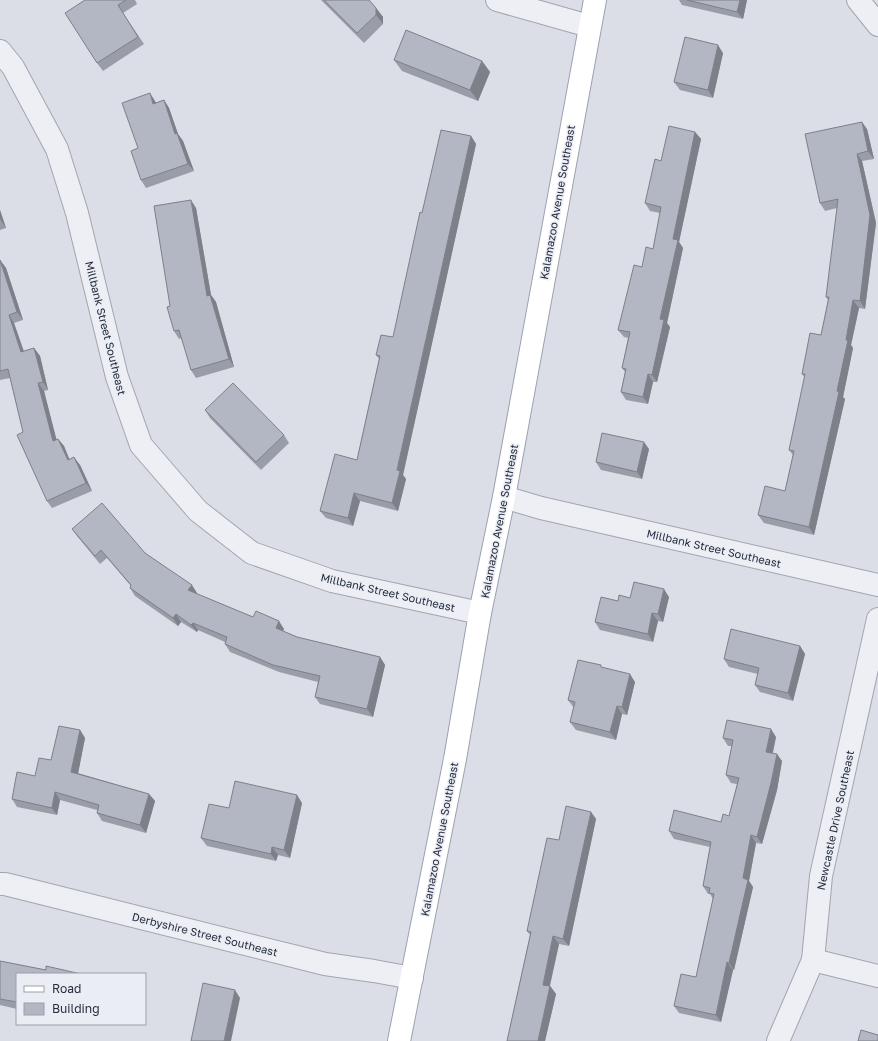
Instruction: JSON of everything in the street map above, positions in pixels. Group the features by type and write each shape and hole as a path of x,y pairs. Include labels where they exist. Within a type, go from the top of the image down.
{"main road":[{"name":"Kalamazoo Avenue Southeast","path":"398,1041 412,978 455,759 480,613 504,497 589,26 595,0"}],"street":[{"path":"498,0 589,26"},
{"path":"858,0 878,25"},
{"name":"Millbank Street Southeast","path":"0,51 13,67 57,149 77,213 117,377 141,445 146,451 198,511 252,553 332,581 480,613"},
{"name":"Millbank Street Southeast","path":"504,497 541,508 878,585"},
{"name":"Newcastle Drive Southeast","path":"778,1041 813,960 821,876 878,619"},
{"name":"Derbyshire Street Southeast","path":"0,884 325,964 412,978"},
{"path":"813,960 878,976"}],"building":[{"path":"85,0 126,0 118,5 138,37 97,63 65,13"},
{"path":"324,0 369,0 376,8 376,15 357,33"},
{"path":"687,0 740,0 737,12"},
{"path":"406,30 482,61 470,90 394,60"},
{"path":"685,37 718,45 708,90 674,82"},
{"path":"150,93 153,104 164,100 175,134 177,133 188,164 141,180 131,151 138,148 122,103"},
{"path":"862,122 868,151 857,154 870,215 860,301 853,300 846,340 848,340 837,391 839,392 809,527 758,515 765,486 785,491 794,451 789,450 805,374 802,374 810,333 821,335 829,297 826,297 838,199 820,203 805,134"},
{"path":"669,126 695,132 673,239 678,240 660,319 664,320 652,375 648,374 643,397 621,392 626,369 622,368 630,332 618,330 634,265 642,267 646,247 653,249 661,207 645,203 655,159 661,161"},
{"path":"441,130 471,136 397,470 400,471 392,503 354,493 348,518 320,511 335,454 357,460 380,356 376,355 381,335 393,337 420,212 422,213"},
{"path":"191,200 207,296 210,295 229,359 191,370 179,330 174,331 167,307 170,306 154,206"},
{"path":"0,260 17,312 9,315 21,352 34,348 43,382 38,383 53,441 58,439 68,460 74,457 86,483 47,501 17,435 23,432 8,369 0,371"},
{"path":"233,383 284,435 256,462 205,410"},
{"path":"602,433 644,442 637,472 596,462"},
{"path":"102,503 145,553 192,585 188,590 253,617 256,611 279,621 276,628 297,637 380,657 367,709 315,697 320,676 273,665 225,644 227,637 193,623 191,625 176,614 173,618 130,588 131,585 101,550 95,556 72,529"},
{"path":"634,582 664,589 658,614 652,613 648,634 595,622 601,597 618,601 619,595 630,598"},
{"path":"731,629 800,646 788,693 755,685 759,668 724,659"},
{"path":"578,660 630,674 622,707 617,706 610,732 570,722 575,702 568,700"},
{"path":"727,720 771,729 766,752 777,754 757,837 751,835 743,878 748,880 729,963 727,962 716,1015 674,1006 681,974 696,977 714,894 709,893 710,888 703,886 711,842 669,831 674,810 721,822 723,814 729,816 739,778 726,775 733,740 723,738"},
{"path":"59,726 80,730 71,772 149,794 140,825 97,813 99,805 55,792 52,808 12,799 17,772 35,776 39,758 51,760"},
{"path":"235,781 297,795 284,850 272,847 271,854 201,838 209,804 229,808"},
{"path":"566,806 591,812 563,939 553,936 543,985 550,986 538,1041 507,1041 531,932 527,931 547,838 559,840"},
{"path":"0,961 46,970 46,966 77,973 16,973 16,1002 0,999"},
{"path":"203,983 235,990 224,1041 191,1041"},
{"path":"861,1030 878,1035 878,1041 858,1041"}]}
